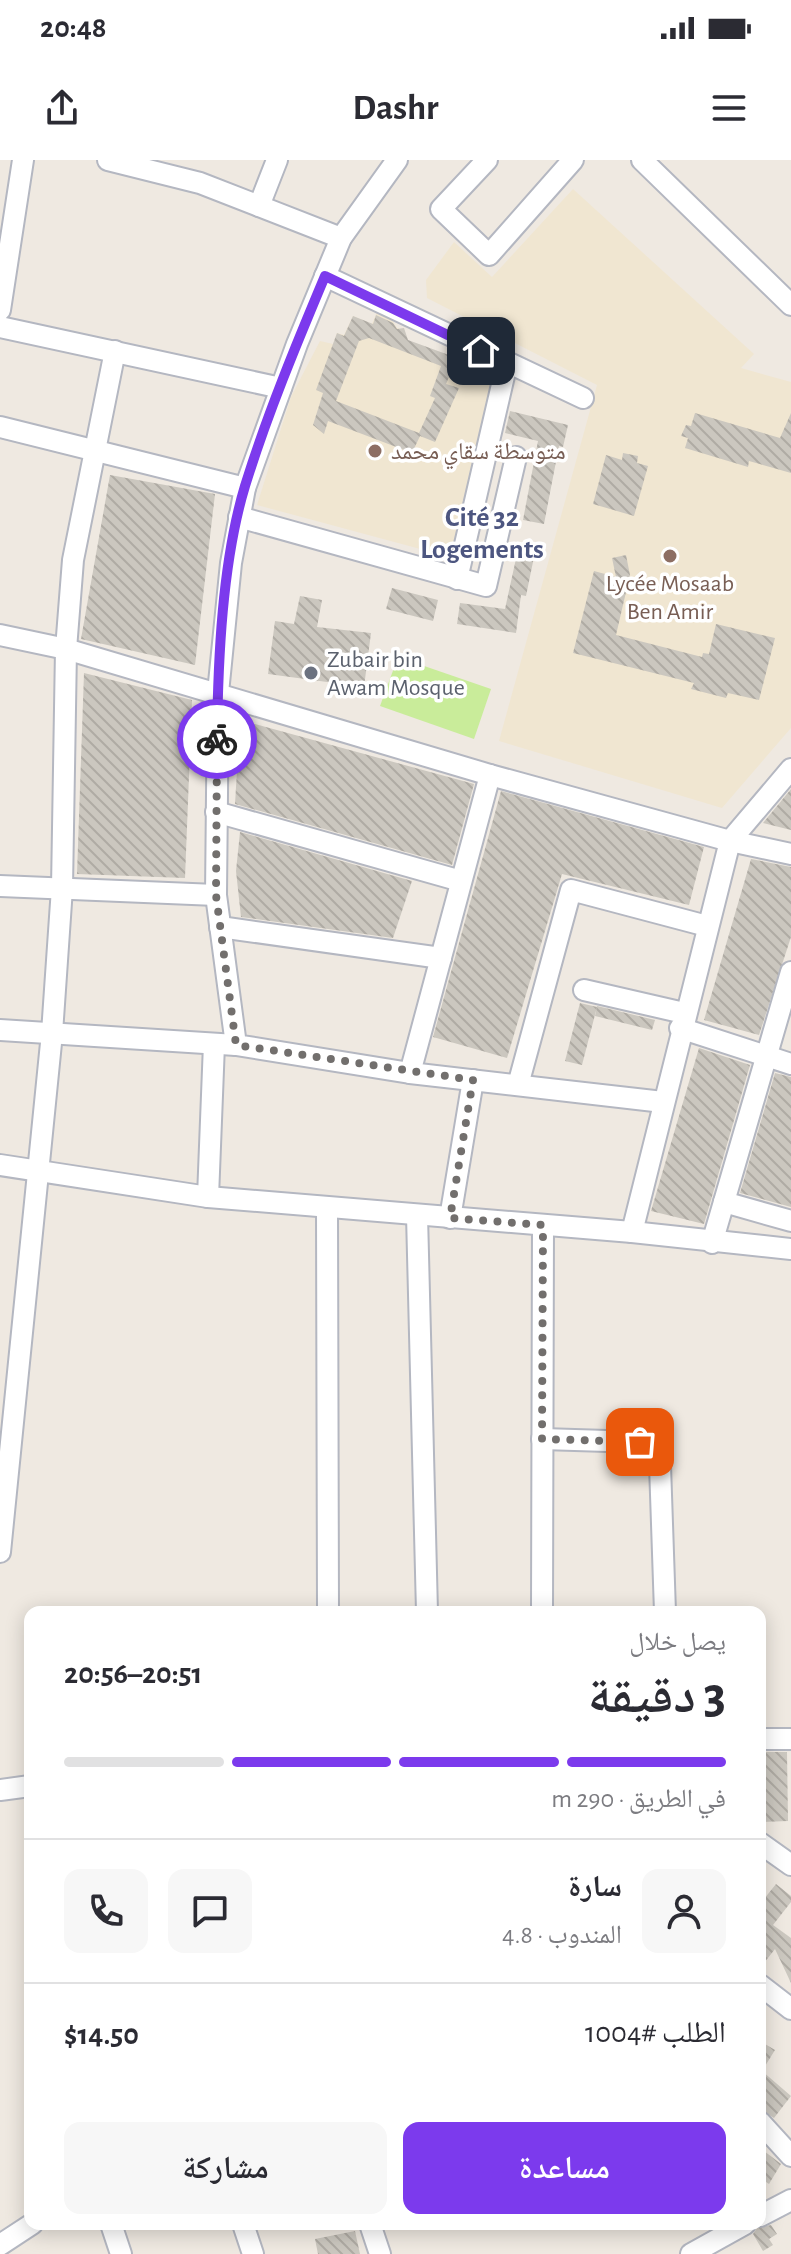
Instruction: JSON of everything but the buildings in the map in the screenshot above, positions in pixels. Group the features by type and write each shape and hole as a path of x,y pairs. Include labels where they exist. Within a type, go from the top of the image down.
{"street":[{"path":"0,310 6,226 23,160"},
{"path":"108,160 200,183 341,238"},
{"path":"259,206 277,160"},
{"path":"236,1045 216,895 216,812 218,693 231,563 239,517 245,488 281,388 341,238 397,160"},
{"path":"487,160 441,209 489,255 573,160"},
{"path":"642,160 791,305"},
{"path":"325,276 583,398"},
{"path":"0,327 281,388"},
{"path":"0,1552 52,1033 62,888 66,649 73,560 115,351"},
{"path":"457,579 507,363"},
{"path":"0,427 245,488"},
{"path":"239,517 486,586 516,457"},
{"path":"0,635 66,649 490,775 730,841 791,854"},
{"path":"632,1232 682,1020 730,841 791,769"},
{"path":"410,1073 490,775"},
{"path":"216,812 461,881"},
{"path":"0,886 216,895"},
{"path":"518,1085 571,890 707,926"},
{"path":"220,927 441,958"},
{"path":"712,1243 791,972"},
{"path":"584,990 682,1020 767,1057 791,1064"},
{"path":"0,1030 236,1045 410,1073 663,1102"},
{"path":"208,1197 214,1044"},
{"path":"450,1218 473,1080"},
{"path":"0,1165 208,1197 632,1232 712,1243 791,1249"},
{"path":"724,1202 791,1221"},
{"path":"327,1209 328,1606"},
{"path":"417,1215 427,1606"},
{"path":"542,1606 543,1225"},
{"path":"542,1439 640,1442 654,1450 660,1465 665,1606"},
{"path":"766,1739 791,1739"},
{"path":"0,1790 24,1787"},
{"path":"766,1848 791,1844"},
{"path":"766,1851 791,1865"},
{"path":"766,1990 791,2009"},
{"path":"766,2129 791,2156"},
{"path":"766,2213 791,2200"},
{"path":"0,2245 24,2229"},
{"path":"113,2230 121,2254"},
{"path":"245,2230 253,2254"},
{"path":"372,2230 380,2254"},
{"path":"691,2254 734,2230"}],"shaded area":[{"name":"Lycée Mosaab Ben Amir","path":"573,189 754,354 741,368 791,382 791,728 722,808 499,741 597,385 427,298 426,280 454,242 492,277"},
{"name":"متوسطة سقاي محمد","path":"377,312 404,330 404,339 495,374 450,557 257,505 291,397 320,341 333,344 337,333 344,335 353,316 372,324"}],"green space":[{"path":"398,657 491,689 474,739 380,706"}],"way so far":[{"path":"217,739 216,895 236,1045 473,1080 450,1218 543,1225 542,1439 640,1442"}],"place":[{"name":"متوسطة سقاي محمد","path":"375,451"},
{"name":"Lycée Mosaab Ben Amir","path":"670,556"},
{"name":"Zubair bin Awam Mosque","path":"311,673"}],"district":[{"name":"Cité 32 Logements","path":"482,532"}],"route":[{"path":"217,739 218,693 231,563 245,488 325,276 481,351"}]}
